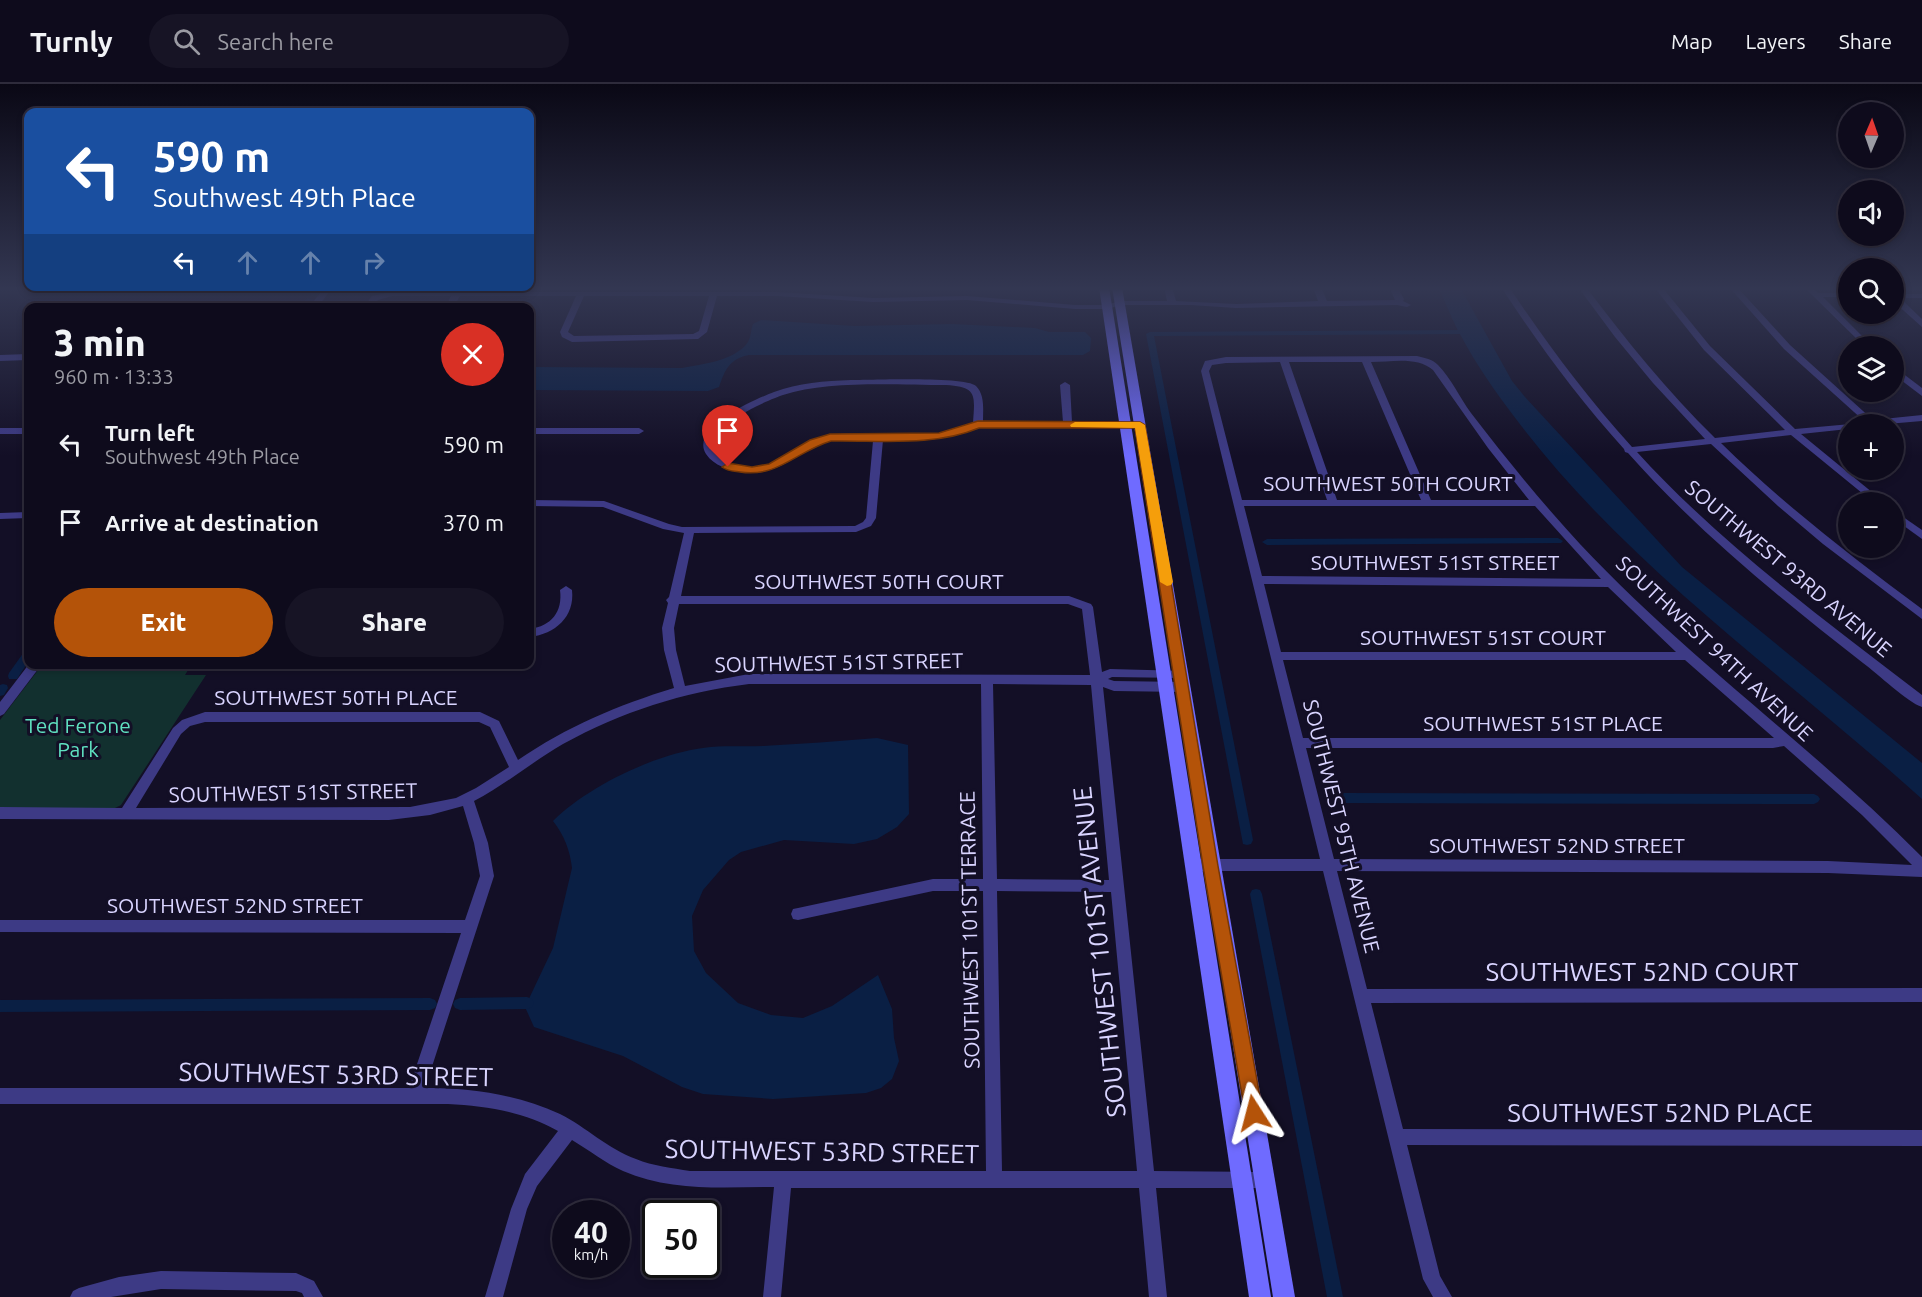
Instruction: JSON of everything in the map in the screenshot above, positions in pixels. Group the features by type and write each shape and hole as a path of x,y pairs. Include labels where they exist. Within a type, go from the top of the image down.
{"main road":[{"path":"1117,344 1182,680 1201,865 1241,1180 1260,1297"},
{"path":"1133,425 1165,680 1265,1180 1284,1297"}],"street":[{"name":"SOUTHWEST 93RD AVENUE","path":"1542,344 1555,364 1628,450 1694,516 1765,578 1922,702"},
{"path":"1624,344 1639,364 1711,440 1814,531 1922,615"},
{"path":"1703,344 1792,431 1867,492"},
{"path":"1784,344 1861,414"},
{"path":"0,357 24,357"},
{"name":"SOUTHWEST 95TH AVENUE","path":"1284,360 1220,360 1208,363 1205,371 1432,1279 1443,1297"},
{"path":"1334,502 1284,360 1366,360 1427,502"},
{"name":"SOUTHWEST 94TH AVENUE","path":"1366,360 1429,362 1436,368 1505,464 1612,583 1688,656 1786,740 1922,869"},
{"path":"1904,378 1922,393"},
{"path":"978,424 977,390 969,385 814,385 766,398 724,423 714,432 708,444 714,459 735,469 762,469 781,463 821,440 842,437 948,435 978,424 1133,425"},
{"path":"1065,385 1068,425"},
{"path":"1904,420 1922,418"},
{"path":"1628,450 1838,427"},
{"path":"0,431 24,431"},
{"path":"534,431 639,431"},
{"path":"534,503 604,504 667,527 690,530 860,528 871,518 878,437"},
{"name":"SOUTHWEST 50TH COURT","path":"1238,503 1538,503"},
{"path":"0,516 24,515"},
{"path":"1904,521 1922,535"},
{"path":"680,690 668,640 672,600 690,530"},
{"name":"SOUTHWEST 51ST STREET","path":"1257,580 1612,583"},
{"path":"534,633 543,632 558,622 567,599 566,591"},
{"name":"SOUTHWEST 50TH COURT","path":"672,600 1058,600 1085,604"},
{"name":"SOUTHWEST 101ST AVENUE","path":"1085,604 1090,617 1097,680 1158,1297"},
{"name":"SOUTHWEST 51ST COURT","path":"1277,656 1688,656"},
{"path":"0,711 32,669"},
{"name":"SOUTHWEST 51ST STREET","path":"1,815 410,813 467,799 558,741 582,729 680,690 724,681 749,679 1097,680 1114,686 1182,680"},
{"name":"SOUTHWEST 101ST TERRACE","path":"987,679 994,1180"},
{"name":"SOUTHWEST 50TH PLACE","path":"124,814 173,735 186,723 205,717 471,716 486,718 499,730 516,769"},
{"name":"SOUTHWEST 51ST PLACE","path":"1299,743 1773,743 1786,740"},
{"path":"414,1096 487,876 481,843 467,799"},
{"name":"SOUTHWEST 52ND STREET","path":"1201,865 1922,869"},
{"path":"798,914 933,885 1117,886"},
{"name":"SOUTHWEST 52ND STREET","path":"0,926 470,927"},
{"name":"SOUTHWEST 52ND COURT","path":"1363,996 1922,995"},
{"name":"SOUTHWEST 53RD STREET","path":"0,1096 471,1097 503,1101 535,1112 570,1129 620,1160 652,1173 690,1179 1265,1180"},
{"path":"494,1297 519,1209 531,1180 570,1129"},
{"name":"SOUTHWEST 52ND PLACE","path":"1398,1137 1922,1138"},
{"path":"772,1297 783,1180"},
{"path":"79,1297 119,1286 161,1280 286,1281 301,1283 313,1294"}],"green space":[{"name":"Ted Ferone Park","path":"39,669 189,669 185,675 206,675 121,805 109,811 0,809 0,720"}],"water":[{"path":"746,344 1091,344 1090,351 1083,355 749,355 732,362 719,387 708,391 534,390 534,367 682,368 727,358"},
{"path":"1465,344 1491,344 1512,381 1525,397 1682,567 1922,763 1922,799 1710,618 1607,524 1560,473 1516,419"},
{"path":"877,738 908,745 909,814 897,827 877,839 854,844 784,840 741,852 729,860 703,890 692,916 694,951 706,973 738,1003 771,1015 803,1018 832,1006 878,975 892,1009 894,1038 899,1061 892,1079 881,1088 866,1093 773,1099 703,1094 682,1087 623,1056 534,1027 525,1007 553,948 572,868 566,843 553,821 567,808 623,774 684,751"}],"waterway":[{"path":"1152,344 1247,840"},
{"path":"1267,542 1558,541"},
{"path":"13,676 24,661"},
{"path":"0,692 3,688"},
{"path":"1343,798 1814,799"},
{"path":"1256,894 1335,1297"},
{"path":"460,1004 527,1003"},
{"path":"0,1006 430,1004"}],"slow traffic":[{"path":"1075,425 1140,425 1167,582"}],"route":[{"path":"728,467 752,470 772,467 814,442 830,438 939,436 956,433 978,424 1140,425 1211,866 1254,1113"}]}
